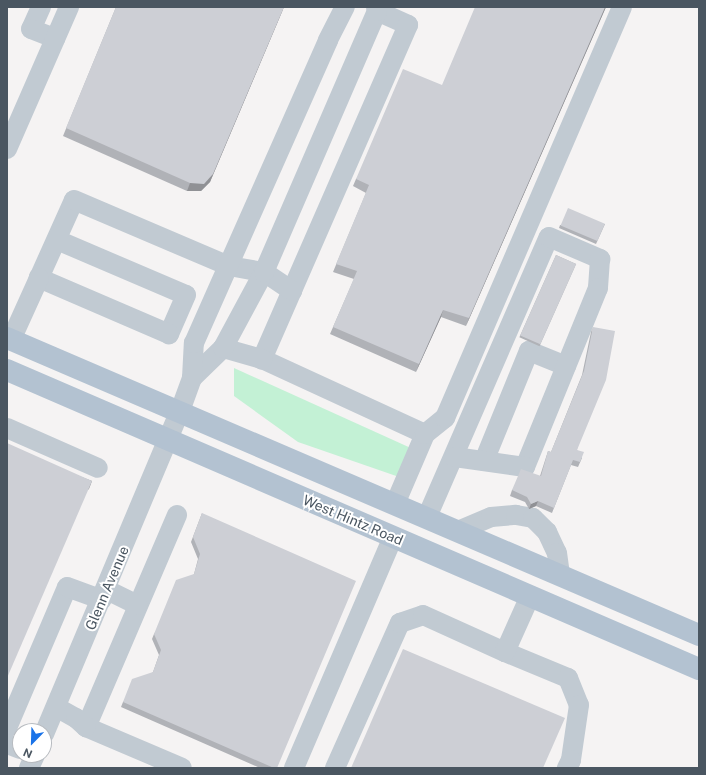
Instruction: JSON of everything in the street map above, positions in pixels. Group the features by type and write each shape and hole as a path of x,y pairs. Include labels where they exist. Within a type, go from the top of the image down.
{"main road":[{"path":"9,339 180,411 699,635"},
{"name":"West Hintz Road","path":"7,370 699,669"}],"street":[{"path":"41,7 31,29 55,38"},
{"path":"7,149 12,122 55,38 69,7"},
{"path":"192,378 194,343 328,40 346,7"},
{"path":"395,504 425,434 445,418 622,7"},
{"path":"192,378 223,348 264,272 376,9 408,25 262,359"},
{"path":"9,339 39,278 74,200 228,266 264,272 292,291"},
{"path":"427,517 549,237 600,259 598,288 525,467 454,457"},
{"path":"39,278 168,334 183,302 186,295 56,240"},
{"path":"223,348 262,359 425,434"},
{"path":"484,461 529,351 566,366"},
{"name":"Glenn Avenue","path":"49,723 104,595 180,411 192,378"},
{"path":"7,428 98,468"},
{"path":"86,727 177,515"},
{"path":"458,531 491,517 516,515 533,518 547,532 557,552 560,575"},
{"path":"294,768 393,537"},
{"path":"7,728 67,587 104,595 138,605"},
{"path":"505,652 530,596"},
{"path":"336,768 400,623 423,615 505,652 568,678 579,705 571,760 567,768"},
{"path":"56,707 76,718 86,727 182,768"}],"green space":[{"path":"234,368 413,449 402,478 298,442 234,396"}],"building":[{"path":"116,7 284,7 213,174 204,184 190,183 66,128"},
{"path":"475,7 605,7 469,318 443,310 419,364 333,327 357,271 336,264 369,185 356,179 403,69 442,85"},
{"path":"568,208 605,224 597,241 561,225"},
{"path":"556,255 576,264 540,344 520,335"},
{"path":"593,327 615,331 606,380 577,450 584,452 580,462 573,460 554,508 538,501 531,504 527,497 512,490 521,469 541,476 548,451 551,452 584,371"},
{"path":"7,443 92,481 7,678"},
{"path":"202,513 356,581 277,768 123,702 132,679 153,672 161,650 154,634 176,580 194,574 200,554 193,537"},
{"path":"403,649 565,718 543,768 351,768"}]}
